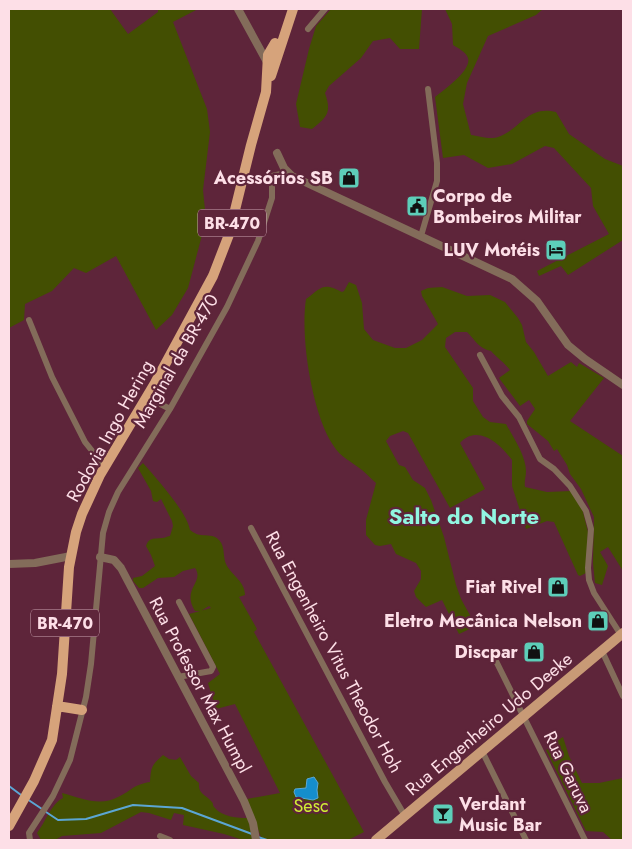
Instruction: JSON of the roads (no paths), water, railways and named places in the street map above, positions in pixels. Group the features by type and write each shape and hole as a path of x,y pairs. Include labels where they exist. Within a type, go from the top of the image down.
{"highway":[{"path":"266,92 293,9"},
{"path":"266,92 268,55 276,43"},
{"name":"Rodovia Ingo Hering","path":"9,826 34,781 52,740 62,674 67,582 71,556 82,514 105,468 213,276 230,232 266,92"},
{"path":"57,706 82,710"}],"main road":[{"name":"Rua Engenheiro Udo Deeke","path":"376,840 622,634"}],"street":[{"path":"238,9 267,62"},
{"path":"308,29 325,9"},
{"path":"256,39 266,44 276,43 286,31"},
{"path":"421,236 437,181 437,163 428,89"},
{"path":"277,153 284,168 292,176"},
{"path":"272,178 281,175 292,176 512,279 537,302 568,345 623,385"},
{"name":"Marginal da BR-470","path":"29,837 70,760 86,697 91,664 103,533 118,492 170,409 227,307 258,241 272,198 272,178"},
{"path":"29,320 52,377 85,442 105,468"},
{"path":"480,355 502,396 519,417 540,459 564,478 586,510 591,529 589,580 594,593 622,634"},
{"path":"146,397 170,409"},
{"name":"Rua Engenheiro Vitus Theodor Hoh","path":"251,528 393,797 405,816"},
{"path":"9,564 28,564 71,556"},
{"name":"Rua Professor Max Humpl","path":"100,557 114,560 121,568 244,801 253,823 256,840"},
{"path":"178,602 213,667 211,671 178,677"},
{"path":"602,651 623,696"},
{"name":"Rua Garuva","path":"494,657 586,840"},
{"path":"482,751 526,840"},
{"path":"160,836 170,840"}],"water":[{"path":"314,777 318,783 318,798 313,800 296,797 295,789 306,788 307,779"}],"waterway":[{"path":"9,786 21,795"},
{"path":"27,799 42,809"},
{"path":"46,812 58,820 86,819 133,805 182,808 252,834"},
{"path":"258,837 267,840"}],"place":[{"name":"Acessórios SB","path":"349,178"},
{"name":"Corpo de Bombeiros Militar","path":"417,206"},
{"name":"LUV Motéis","path":"556,250"},
{"name":"Fiat Rivel","path":"558,587"},
{"name":"Eletro Mecânica Nelson","path":"598,621"},
{"name":"Discpar","path":"534,652"},
{"name":"Verdant Music Bar","path":"443,814"}],"district":[{"name":"Salto do Norte","path":"464,516"}],"park label":[{"name":"Sesc","path":"311,806"}]}
